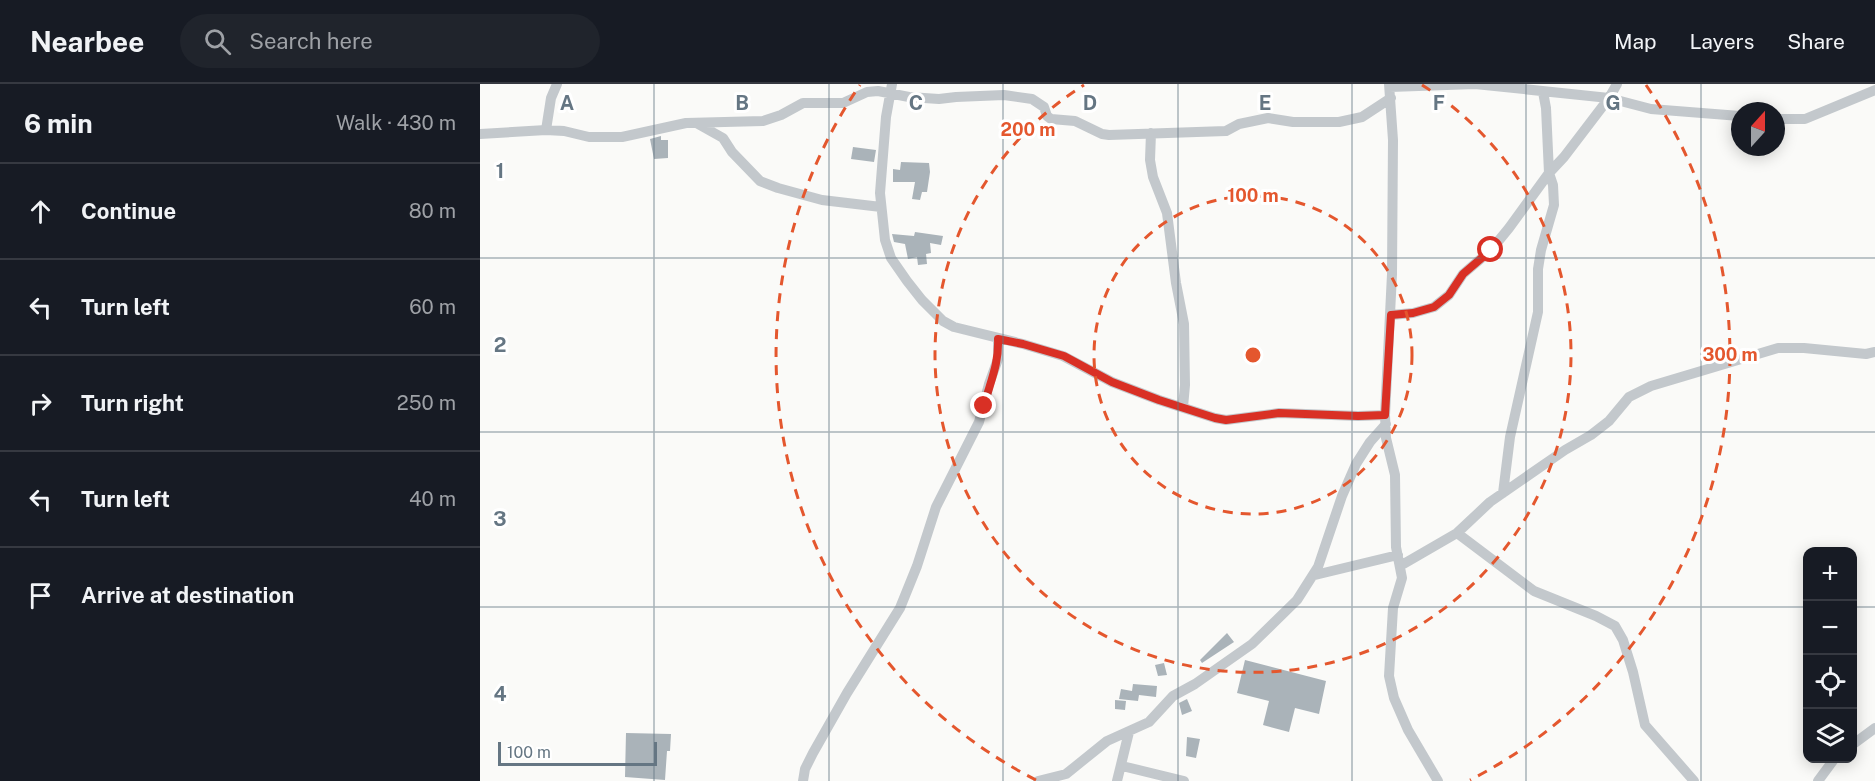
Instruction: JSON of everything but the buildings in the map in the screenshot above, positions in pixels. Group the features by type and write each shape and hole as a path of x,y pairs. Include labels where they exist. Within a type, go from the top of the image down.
{"street":[{"path":"546,130 551,98 557,84"},
{"path":"480,134 546,130 564,131 589,137 622,137 686,123 763,121 781,115 803,103 843,102 867,92 891,88 909,98 1018,96 1038,101 1051,119 1081,123 1102,134 1226,131 1239,124 1268,118 1293,122 1339,122 1362,117 1390,90 1476,84 1609,98 1651,109 1731,115"},
{"path":"1391,315 1413,313 1434,307 1449,295 1463,274 1491,250 1509,228 1549,173 1609,98 1617,84"},
{"path":"891,88 884,141 881,207 885,240 891,258 922,300 943,321 954,327 1064,356 1112,382 1226,420 1279,413 1385,419"},
{"path":"1390,90 1393,140 1391,315 1385,419 1386,438 1395,475 1402,578 1394,608 1389,676 1394,698 1408,730 1438,781"},
{"path":"1785,119 1805,119 1875,90"},
{"path":"1503,493 1510,437 1538,312 1538,269 1541,250 1554,205 1553,185 1549,173 1546,108 1543,92"},
{"path":"698,124 723,138 732,152 760,181 822,200 881,207"},
{"path":"1151,133 1150,160 1153,177 1167,213 1174,273 1184,324 1183,407"},
{"path":"803,781 813,753 900,608 917,566 936,507 979,422 998,359 998,339"},
{"path":"1315,575 1399,560 1457,533 1490,502 1591,435 1609,421 1629,397 1651,386 1778,348 1866,354 1875,352"},
{"path":"1038,781 1066,774 1107,741 1149,722 1173,696 1195,684 1252,644 1298,600 1315,575 1342,496 1356,464 1385,419"},
{"path":"1457,533 1534,591 1587,612 1614,626 1623,640 1645,725 1694,781"},
{"path":"1857,741 1875,728"},
{"path":"1117,781 1129,732"},
{"path":"1818,781 1832,763"},
{"path":"1122,766 1184,781"}],"route":[{"path":"984,406 998,359 998,339 1064,356 1112,382 1215,418 1226,420 1279,413 1385,415 1391,315 1413,313 1434,307 1449,295 1463,274 1491,250"}]}
